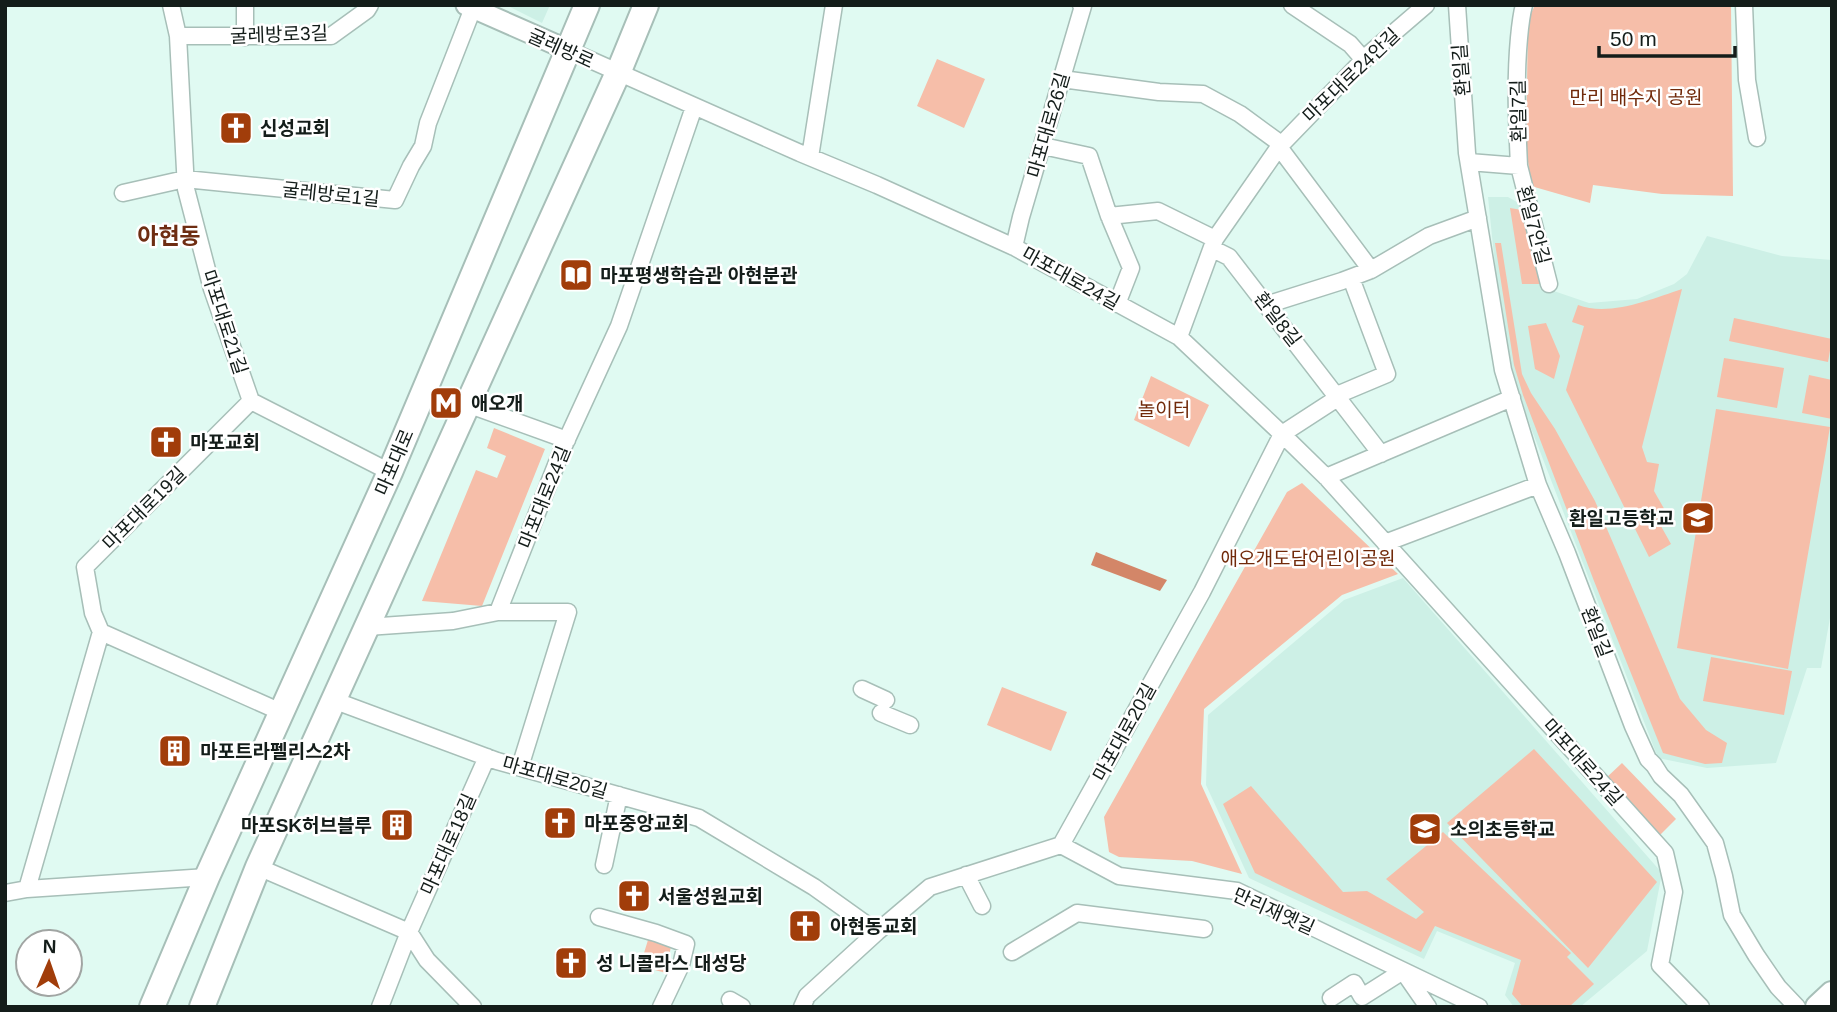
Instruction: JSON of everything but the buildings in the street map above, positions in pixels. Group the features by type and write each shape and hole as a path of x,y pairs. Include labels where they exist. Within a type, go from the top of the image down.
{"main road":[{"name":"마포대로","path":"152,1007 207,877 390,472 587,5"},
{"path":"202,1007 258,867 646,5"},
{"path":"1818,1007 1832,994"}],"street":[{"name":"마포대로21길","path":"171,5 178,36 186,189 212,289 251,401 390,472"},
{"path":"245,5 245,37"},
{"name":"굴레방로3길","path":"178,36 331,36 370,5"},
{"path":"810,157 834,5"},
{"name":"마포대로26길","path":"1014,247 1083,6 1081,5"},
{"path":"1292,5 1350,44 1364,60"},
{"name":"마포대로24안길","path":"1179,337 1214,244 1280,146 1364,60 1426,5"},
{"name":"환일길","path":"1457,5 1468,162 1503,370 1538,485 1648,759 1681,795 1715,843 1732,915 1778,988 1797,1007"},
{"name":"환일7길","path":"1468,162 1520,166 1516,115 1517,54 1524,5"},
{"path":"1744,5 1747,80 1757,138"},
{"name":"굴레방로","path":"470,7 617,73"},
{"name":"굴레방로1길","path":"185,179 395,200 423,146 428,123 470,7"},
{"name":"마포대로24길","path":"617,73 1014,247 1179,337 1326,477 1665,853 1674,892 1660,965 1701,1007"},
{"path":"1062,79 1159,92 1203,93 1240,114 1280,146 1371,270"},
{"name":"마포대로24길","path":"498,612 567,440 619,326 694,107"},
{"path":"1043,146 1089,156 1109,216 1131,268 1117,304"},
{"name":"환일7안길","path":"1520,166 1549,284"},
{"path":"123,193 185,179"},
{"name":"환일8길","path":"1109,216 1158,211 1214,244 1229,257 1381,453"},
{"path":"1266,305 1371,270 1429,236 1478,218"},
{"path":"1282,434 1338,396 1387,374 1350,278"},
{"path":"1326,477 1512,397"},
{"name":"마포대로19길","path":"101,632 93,612 85,567 251,401"},
{"path":"467,404 567,440"},
{"name":"마포대로20길","path":"1061,845 1202,592 1282,434"},
{"path":"1385,542 1538,485"},
{"path":"367,627 453,621 498,612 568,612 520,767"},
{"path":"27,889 101,632 281,712"},
{"path":"862,689 910,724"},
{"name":"마포대로20길","path":"333,701 487,757 699,818 814,887 877,932"},
{"name":"마포대로18길","path":"380,1007 409,932 487,757"},
{"path":"604,865 619,795"},
{"path":"802,1007 807,996 930,887 1061,845"},
{"name":"만리재옛길","path":"1061,845 1119,876 1237,891 1479,1007"},
{"path":"258,867 409,932 427,960 473,1007"},
{"path":"966,875 982,906"},
{"path":"5,893 27,889 207,877"},
{"path":"1012,952 1077,913 1205,929"},
{"path":"599,917 686,944 681,965 661,1007"},
{"path":"1331,998 1354,983 1356,1002 1403,971 1428,1007"}],"shaded area":[{"path":"506,5 550,5 542,23"},
{"name":"환일고등학교","path":"1488,197 1508,197 1524,206 1545,288 1589,303 1637,299 1674,284 1687,274 1707,236 1782,256 1832,260 1832,607 1821,668 1807,668 1776,763 1707,768 1658,758 1531,428 1510,366 1497,285"},
{"path":"1096,552 1167,580 1160,591 1091,565"},
{"name":"소의초등학교","path":"1403,578 1662,873 1647,951 1580,1007 1514,1007 1505,995 1515,963 1437,931 1424,959 1249,878 1206,785 1208,715 1344,600"}],"green space":[{"name":"만리 배수지 공원","path":"1535,5 1731,5 1733,196 1662,194 1593,185 1590,203 1531,186 1526,145 1528,20"},
{"path":"937,59 985,79 964,128 917,106"},
{"path":"1510,208 1522,210 1540,284 1522,284"},
{"path":"1495,243 1501,243 1522,374 1595,501 1680,699 1706,730 1727,743 1722,763 1705,764 1663,753 1523,395 1514,365"},
{"path":"1682,289 1642,447 1647,462 1659,464 1654,491 1666,512 1657,519 1671,544 1649,557 1566,390 1584,326 1572,322 1578,305 1617,308"},
{"path":"1734,318 1832,339 1828,362 1729,341"},
{"path":"1546,323 1560,356 1554,379 1535,369 1528,326"},
{"path":"1724,358 1784,368 1777,408 1717,397"},
{"path":"1809,375 1832,380 1832,419 1802,413"},
{"name":"놀이터","path":"1151,376 1209,405 1189,447 1134,420"},
{"path":"1716,409 1830,427 1788,669 1677,648"},
{"path":"494,428 545,449 482,606 422,601 476,470 497,478 506,456 487,448"},
{"name":"애오개도담어린이공원","path":"1302,483 1398,574 1342,595 1204,709 1201,784 1242,874 1192,861 1119,857 1109,852 1104,817 1287,492"},
{"path":"1711,657 1792,671 1784,715 1703,701"},
{"path":"1002,687 1067,712 1051,751 987,725"},
{"path":"1534,749 1657,882 1588,968 1447,823"},
{"path":"1622,763 1676,819 1659,836 1605,779"},
{"path":"1251,786 1343,892 1367,891 1416,919 1424,912 1386,879 1443,832 1571,953 1567,957 1594,984 1569,1007 1523,1007 1512,994 1521,960 1435,926 1421,952 1255,873 1223,804"},
{"path":"648,940 671,946 666,973 640,966"}],"place":[{"name":"신성교회","path":"236,128"},
{"name":"마포평생학습관 아현분관","path":"576,275"},
{"name":"애오개","path":"446,403"},
{"name":"마포교회","path":"166,442"},
{"name":"환일고등학교","path":"1698,518"},
{"name":"마포트라펠리스2차","path":"175,751"},
{"name":"마포중앙교회","path":"560,823"},
{"name":"마포SK허브블루","path":"397,825"},
{"name":"소의초등학교","path":"1425,829"},
{"name":"서울성원교회","path":"634,896"},
{"name":"아현동교회","path":"805,926"},
{"name":"성 니콜라스 대성당","path":"571,963"}],"district":[{"name":"아현동","path":"169,236"}]}
